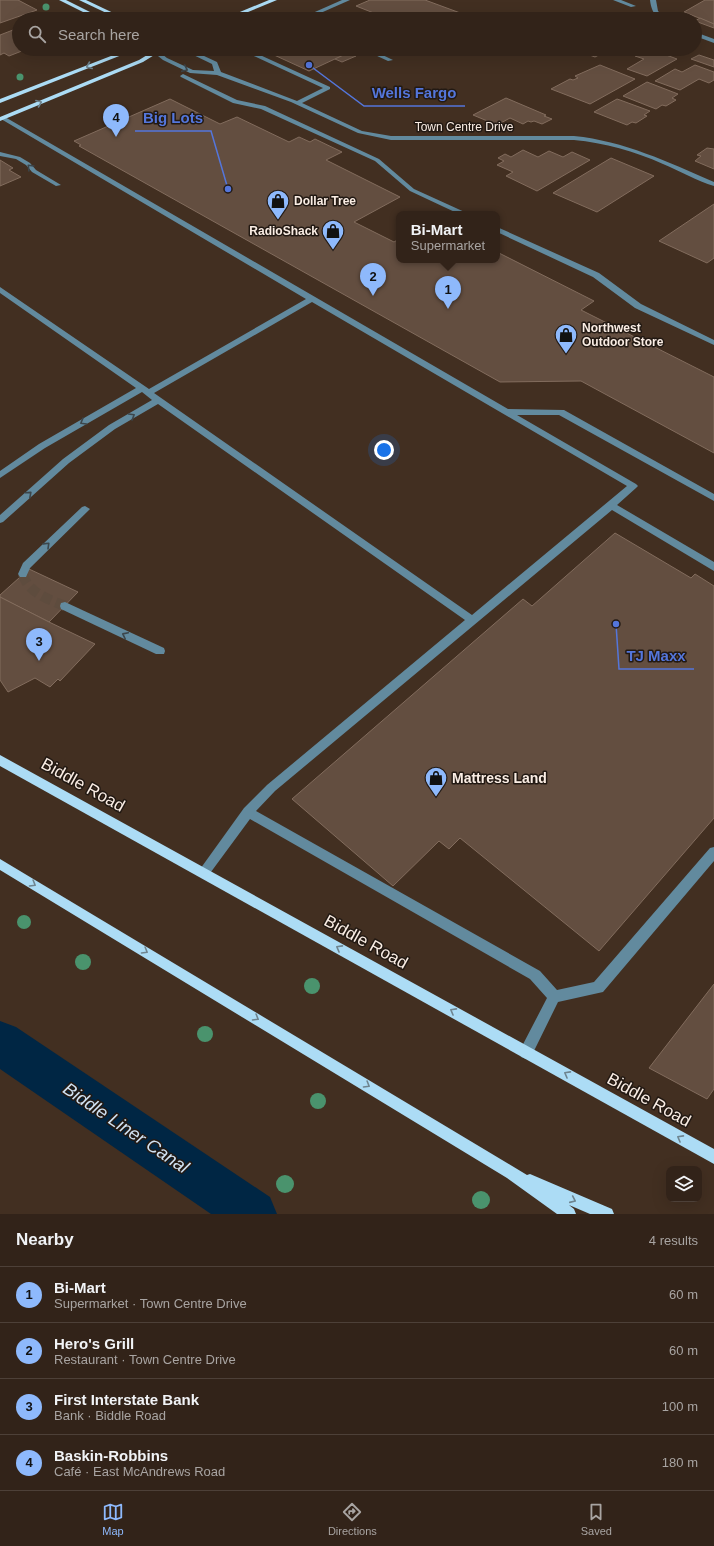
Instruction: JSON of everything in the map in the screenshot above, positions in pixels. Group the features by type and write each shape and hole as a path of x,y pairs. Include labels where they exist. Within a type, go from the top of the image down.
{"main road":[{"path":"62,0 87,12"},
{"path":"82,0 108,12"},
{"path":"244,12 274,0"},
{"path":"0,101 116,56"},
{"path":"2,119 140,61 148,56"},
{"name":"Biddle Road","path":"0,760 204,872 714,1157"},
{"path":"0,864 512,1173 569,1214"},
{"path":"512,1173 606,1214"}],"street":[{"path":"319,12 347,0"},
{"path":"616,0 633,6"},
{"path":"652,0 656,12"},
{"path":"702,37 714,41"},
{"name":"Town Centre Drive","path":"162,56 165,59 192,72 218,73 297,103 360,132 380,137 574,138 600,140 626,147 714,184"},
{"name":"Town Centre Drive","path":"200,56 215,63 218,73"},
{"path":"257,56 328,88 297,103"},
{"path":"381,56 390,60"},
{"path":"183,76 235,102 263,107 377,160 412,190 458,211"},
{"path":"2,119 313,298 633,486 271,788 248,812 204,872"},
{"path":"0,154 18,158 28,164 34,171 58,185"},
{"path":"500,230 596,274 638,306 714,343"},
{"path":"0,290 472,620"},
{"path":"0,475 42,446 313,298"},
{"path":"0,520 66,460 112,427 158,400"},
{"path":"506,412 561,412 714,498"},
{"path":"611,505 714,567"},
{"path":"23,574 26,566 31,560 85,509"},
{"path":"65,606 160,652"},
{"path":"248,812 535,975 554,997"},
{"path":"554,997 598,988 714,852"},
{"path":"526,1052 554,997"}],"building":[{"path":"0,0 18,0 37,10 31,12 12,12 12,19 0,23"},
{"path":"370,0 425,0 458,12 371,12 356,6"},
{"path":"705,0 714,0 714,24 702,19 702,12 684,12"},
{"path":"702,19 714,24 714,28 702,24"},
{"path":"12,30 12,55 9,56 4,53 0,55 0,35"},
{"path":"276,56 341,56 309,71"},
{"path":"342,56 356,56 342,62 335,59"},
{"path":"635,56 669,56 677,59 647,76 627,69 644,59"},
{"path":"697,56 702,56 714,60 714,67 691,59"},
{"path":"600,65 635,79 590,104 551,89 570,79 573,80 578,78 575,76"},
{"path":"695,65 714,72 714,80 709,83 699,79 680,90 655,81 675,69 682,72"},
{"path":"647,82 678,94 672,98 676,100 666,106 662,105 656,109 623,96"},
{"path":"506,98 552,119 542,124 534,121 528,121 523,124 510,118 497,125 473,115"},
{"path":"170,99 220,124 237,117 289,142 299,137 310,142 315,139 342,152 326,160 400,197 354,222 394,242 396,241 396,263 500,263 500,254 594,301 581,310 714,377 714,453 581,381 500,382 79,146 81,145 74,141"},
{"path":"617,99 650,111 644,115 647,116 636,123 632,122 627,125 594,112"},
{"path":"707,148 714,149 714,169 695,161 701,156 697,155"},
{"path":"523,150 538,157 549,151 563,157 572,152 590,160 537,191 506,176 513,172 497,165 504,161 498,158 505,154 511,157"},
{"path":"611,158 654,176 597,212 553,193"},
{"path":"0,160 13,168 9,170 21,177 0,186"},
{"path":"714,204 714,258 707,263 659,241"},
{"path":"615,533 691,578 695,574 714,586 714,818 599,951 460,838 449,849 439,841 393,886 292,799 523,599 532,606"},
{"path":"29,569 78,592 49,622 0,597 0,595"},
{"path":"0,597 95,644 60,681 58,679 50,687 35,678 8,692 0,680"},
{"path":"714,984 714,1089 707,1099 649,1068"}],"waterway":[{"name":"Biddle Liner Canal","path":"0,1043 253,1214"}],"tunnel":[{"path":"23,574 29,586 34,591 65,606"}],"place":[{"name":"Wells Fargo","path":"309,65"},
{"name":"Baskin-Robbins","path":"116,137"},
{"name":"Big Lots","path":"228,189"},
{"name":"Dollar Tree","path":"278,220"},
{"name":"RadioShack","path":"333,250"},
{"name":"Hero's Grill","path":"373,296"},
{"name":"Bi-Mart","path":"448,309"},
{"name":"Northwest Outdoor Store","path":"566,354"},
{"name":"TJ Maxx","path":"616,624"},
{"name":"First Interstate Bank","path":"39,661"},
{"name":"Mattress Land","path":"436,798"}]}
